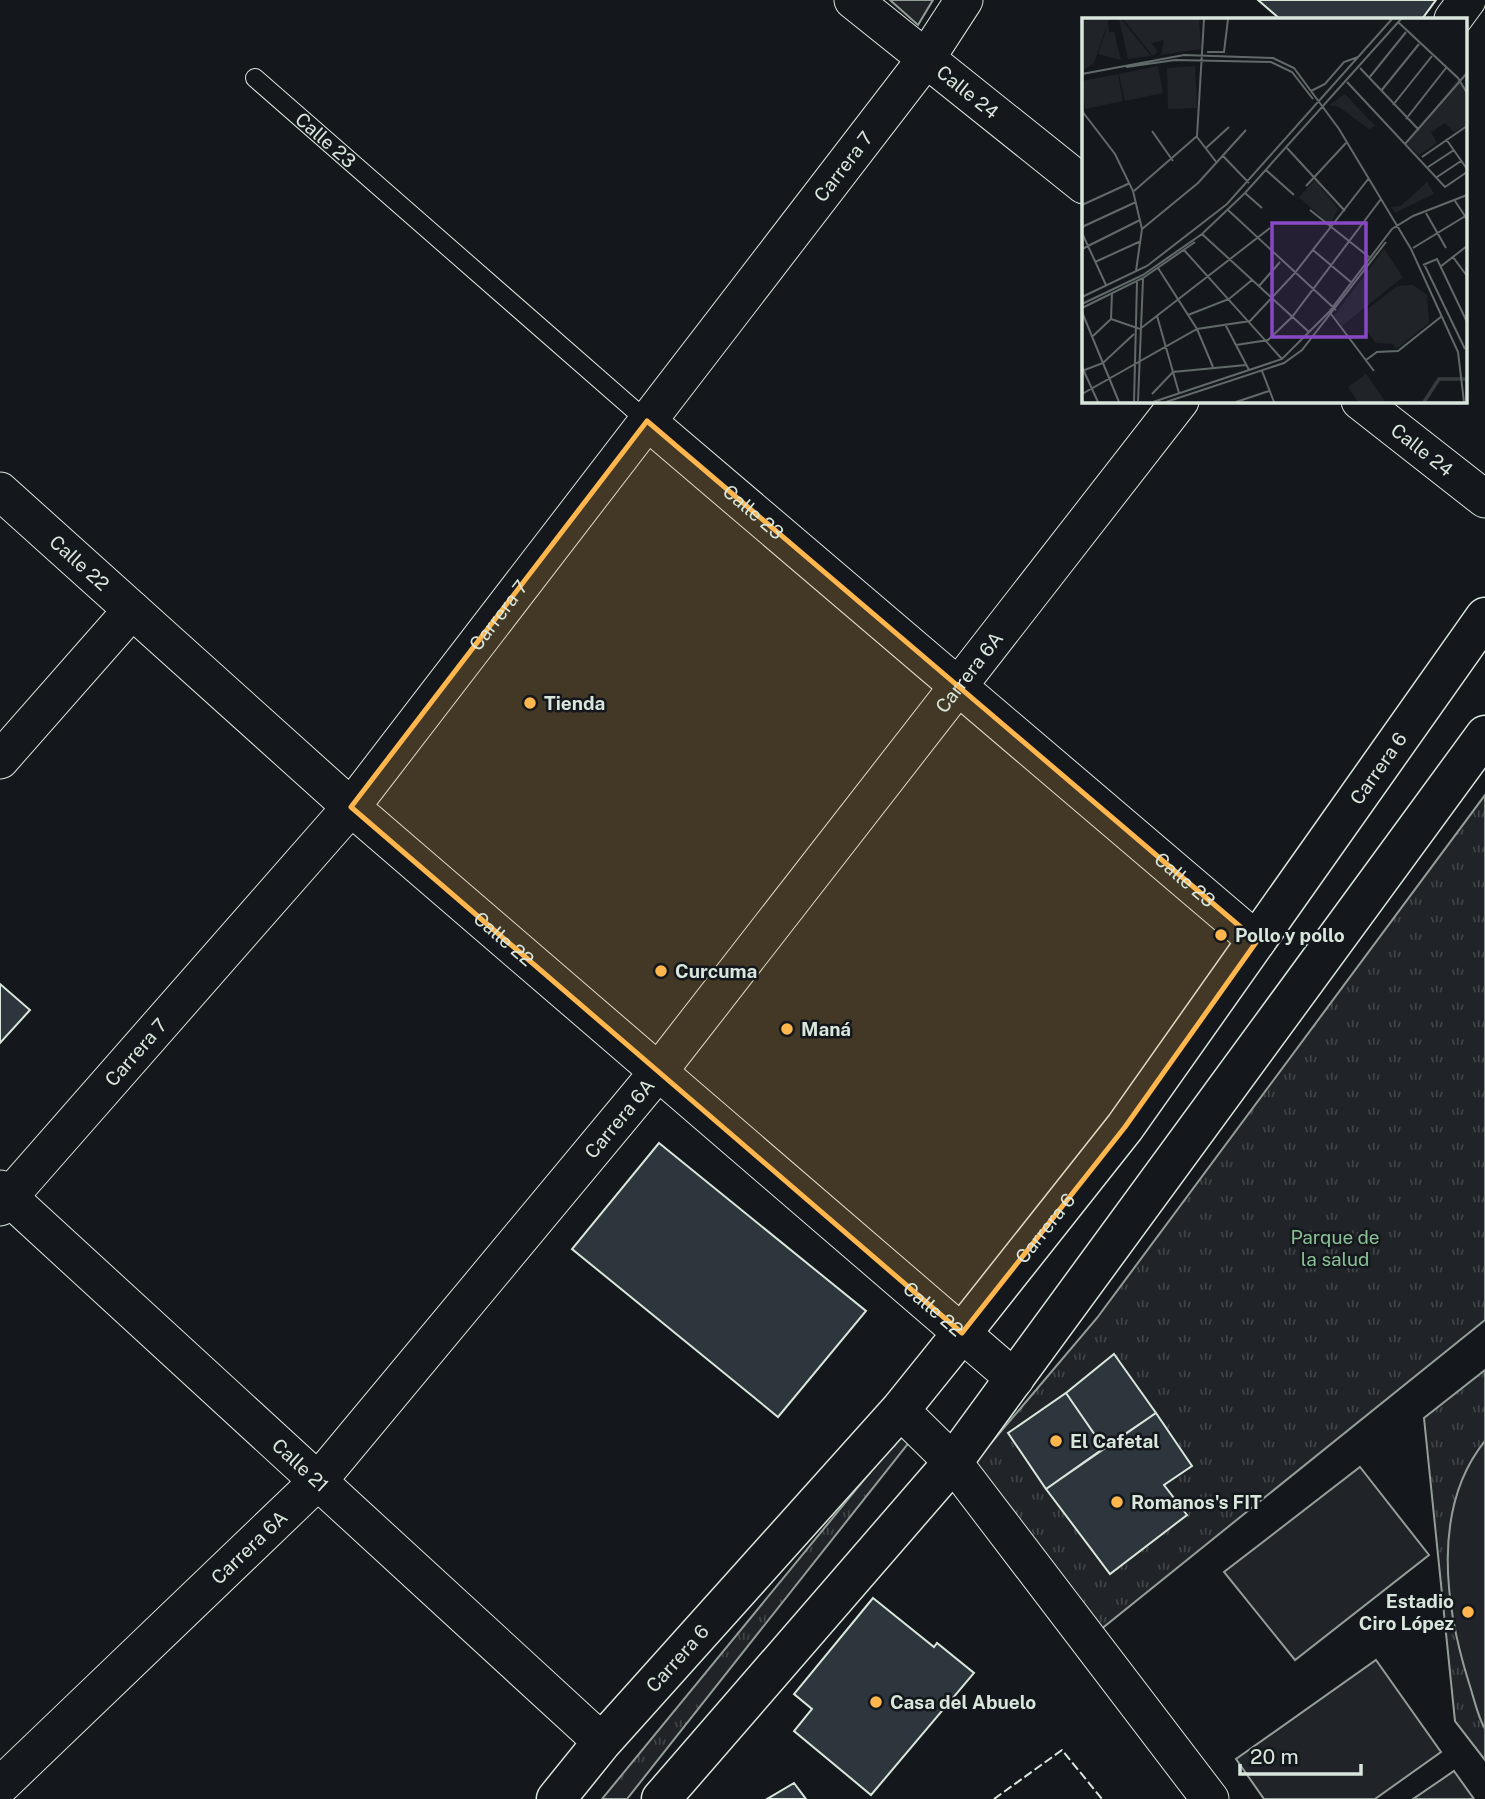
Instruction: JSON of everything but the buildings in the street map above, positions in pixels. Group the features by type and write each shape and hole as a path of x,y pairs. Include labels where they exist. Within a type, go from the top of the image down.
{"main road":[{"name":"Carrera 6","path":"556,1799 602,1742 900,1410 1125,1127 1485,617"},
{"path":"661,1799 953,1462 1485,735"}],"street":[{"name":"Calle 24","path":"853,0 1082,183"},
{"name":"Carrera 7","path":"3,1198 351,807 925,60 964,0"},
{"path":"1454,18 1467,0"},
{"name":"Carrera 6A","path":"0,1786 318,1481 658,1072 1179,402"},
{"name":"Calle 24","path":"1361,402 1485,499"},
{"name":"Calle 23","path":"647,421 1257,941"},
{"name":"Calle 22","path":"0,491 351,807 1015,1379"},
{"path":"0,760 132,610"},
{"name":"Calle 21","path":"3,1198 318,1481 602,1742"},
{"path":"900,1410 953,1462 1210,1799"}],"lane":[{"name":"Calle 23","path":"255,78 647,421"}],"highlighted area":[{"path":"647,421 1257,941 1125,1127 962,1333 351,807"}],"green space":[{"path":"890,0 933,0 918,25"},
{"name":"Parque de la salud","path":"1485,795 1485,1320 1100,1630 975,1462 1097,1318"},
{"path":"1485,1370 1485,1760 1455,1721 1424,1418"},
{"path":"904,1431 914,1436 627,1799 602,1799"},
{"name":"Estadio Ciro López","path":"1485,1441 1485,1729 1469,1683 1454,1623 1448,1559 1456,1496 1468,1468"},
{"path":"1360,1467 1429,1555 1295,1660 1224,1572"},
{"path":"1376,1660 1441,1752 1375,1799 1264,1799 1236,1759"},
{"path":"1454,1771 1474,1799 1413,1799"}],"fence":[{"path":"994,1799 1062,1750 1102,1799"}],"place":[{"name":"Tienda","path":"530,703"},
{"name":"Pollo y pollo","path":"1221,935"},
{"name":"Curcuma","path":"661,971"},
{"name":"Maná","path":"787,1029"},
{"name":"El Cafetal","path":"1056,1441"},
{"name":"Romanos's FIT","path":"1117,1502"},
{"name":"Estadio Ciro López","path":"1468,1612"},
{"name":"Casa del Abuelo","path":"876,1702"}]}
